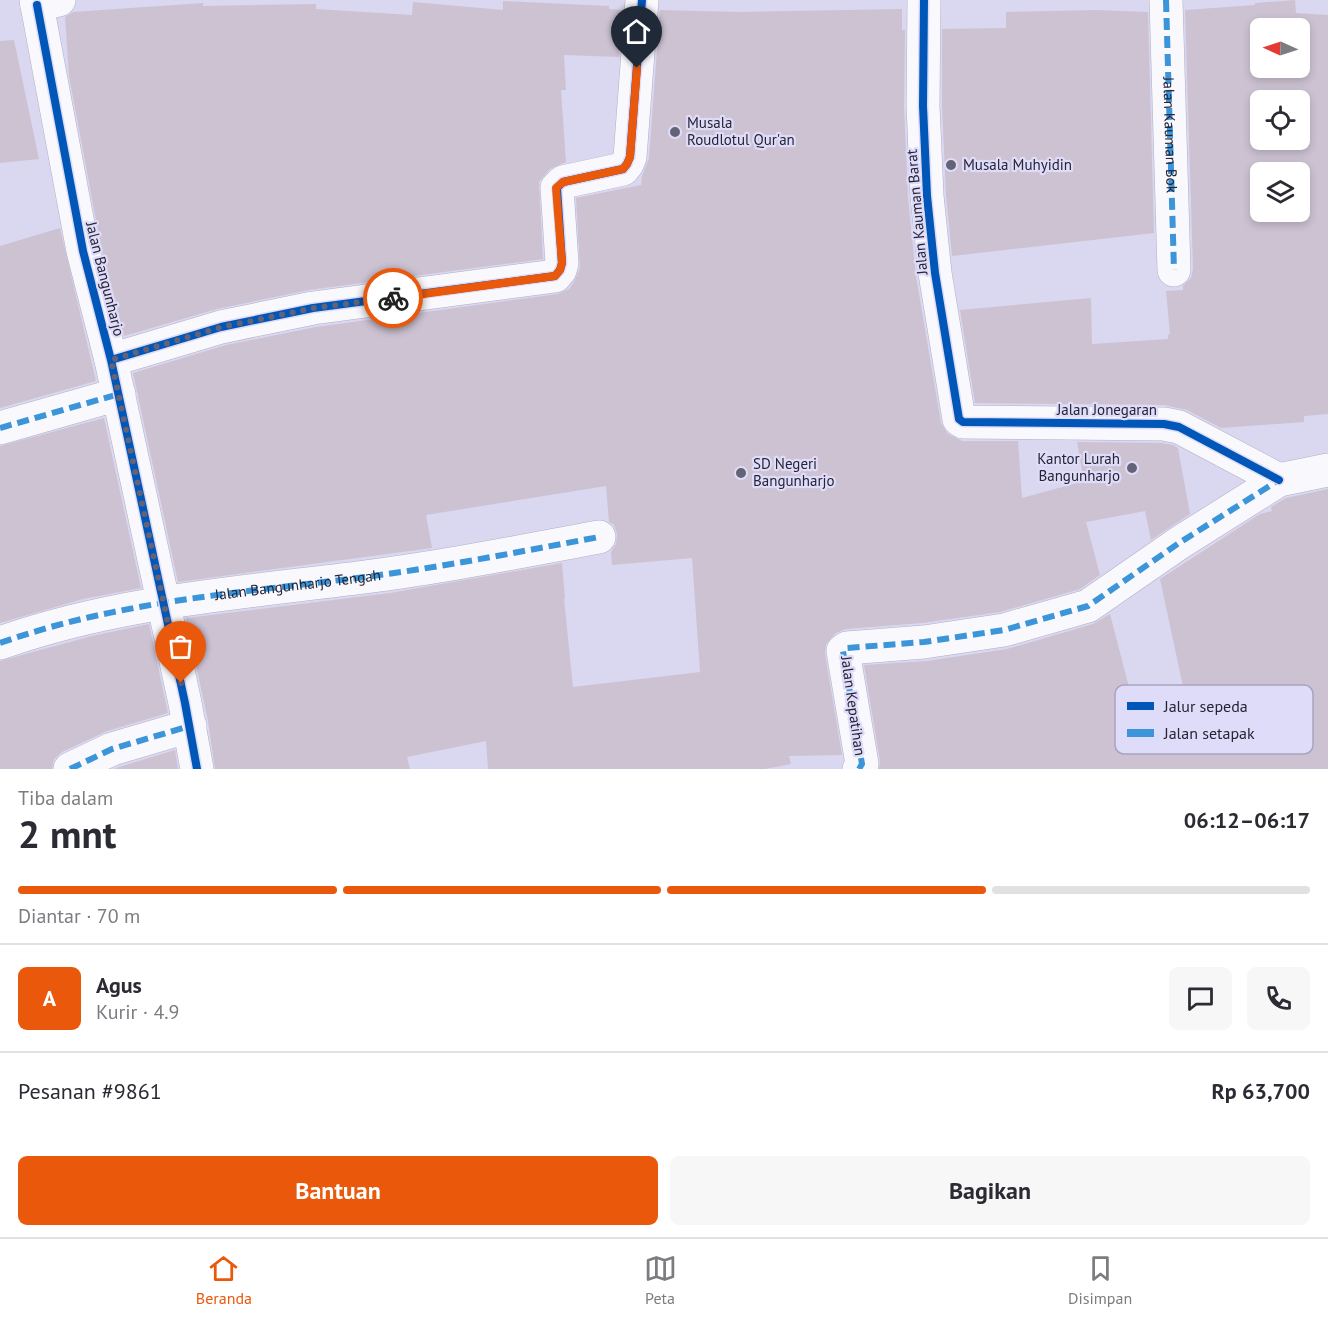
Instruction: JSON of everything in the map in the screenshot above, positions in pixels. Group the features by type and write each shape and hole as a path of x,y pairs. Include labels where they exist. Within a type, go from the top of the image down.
{"street":[{"path":"111,360 222,327 314,308 555,276 562,263 556,188 563,182 623,169 630,157 642,0"},
{"name":"Jalan Kauman Barat","path":"924,0 923,106 927,196 935,273 959,419"},
{"name":"Jalan Kauman Bok","path":"1166,0 1174,270"},
{"name":"Jalan Bangunharjo","path":"44,2 83,251 119,394 190,726 197,769"},
{"path":"0,428 119,394"},
{"name":"Jalan Jonegaran","path":"959,419 963,422 1164,424 1179,427 1279,480"},
{"path":"1279,480 1328,470"},
{"name":"Jalan Kepatihan","path":"859,769 862,764 843,651 851,647 924,642 1004,630 1088,606 1179,543 1279,480"},
{"name":"Jalan Bangunharjo Tengah","path":"0,643 63,623 163,602 380,574 599,537"},
{"path":"70,769 112,749 190,726"}],"building":[{"path":"1295,0 1296,13 1328,15 1328,414 1304,416 1304,422 1221,428 1187,410 1164,405 975,403 960,310 1091,298 1092,344 1168,339 1170,334 1166,291 1183,290 1183,286 1191,278 1193,269 1185,10 1255,5 1255,3"},
{"path":"503,1 609,6 609,9 622,10 619,57 564,55 566,90 561,90 566,162 550,169 539,182 543,259 309,290 217,309 124,336 101,247 69,76 65,17 73,12 203,3 203,6 316,4 316,9 412,15 413,2 503,10"},
{"path":"902,9 902,30 905,30 904,107 908,198 916,276 941,423 948,434 962,441 1018,441 1022,498 1084,481 1077,442 1173,445 1178,448 1190,514 1151,540 1145,511 1086,522 1100,575 1080,589 1000,612 922,623 846,629 836,633 826,644 825,654 842,755 789,756 791,764 765,769 488,769 486,741 407,757 410,769 215,769 208,721 186,618 390,593 562,563 573,687 700,672 692,558 612,565 611,552 616,544 617,534 614,525 609,522 606,486 426,515 432,548 178,582 133,373 226,345 316,327 558,294 569,289 580,268 576,198 641,185 649,158 660,10 740,12"},
{"path":"1096,10 1148,12 1154,233 952,256 946,195 942,106 942,29 1006,28 1006,12"},
{"path":"14,40 39,159 0,163 0,41"},
{"path":"60,228 96,381 0,408 0,246"},
{"path":"104,418 141,588 83,599 0,623 0,446"},
{"path":"1328,489 1328,769 879,769 880,761 864,665 927,661 1007,649 1093,624 1110,614 1128,685 1115,685 1115,754 1313,754 1313,685 1183,685 1160,579 1260,514 1272,511 1271,507 1286,498"},
{"path":"149,624 168,713 107,731 62,752 54,759 52,769 0,769 0,661 92,636"},
{"path":"175,750 178,769 114,769 119,767"}],"marked path":[{"path":"1166,0 1174,270"},
{"path":"0,428 119,394"},
{"path":"859,769 862,764 843,651 847,648 924,642 1004,630 1088,606 1179,543 1279,480 1275,479"},
{"path":"0,643 43,629 132,608 418,569 599,537"},
{"path":"70,769 112,749 190,726"}],"cycle path":[{"path":"111,360 221,327 313,308 555,276 562,263 557,188 563,182 623,169 630,157 642,0"},
{"path":"924,0 923,106 927,196 935,273 959,419 963,422 1164,424 1179,427 1279,480"},
{"path":"37,5 83,251 111,360 185,703 197,769"}],"way so far":[{"path":"181,683 111,360 222,327 314,308 393,298"}],"place":[{"name":"Musala Roudlotul Qur'an","path":"675,132"},
{"name":"Musala Muhyidin","path":"951,165"},
{"name":"Kantor Lurah Bangunharjo","path":"1132,468"},
{"name":"SD Negeri Bangunharjo","path":"741,473"}],"route":[{"path":"393,298 555,276 562,263 556,188 563,182 623,169 627,164 630,157 637,68"}]}
